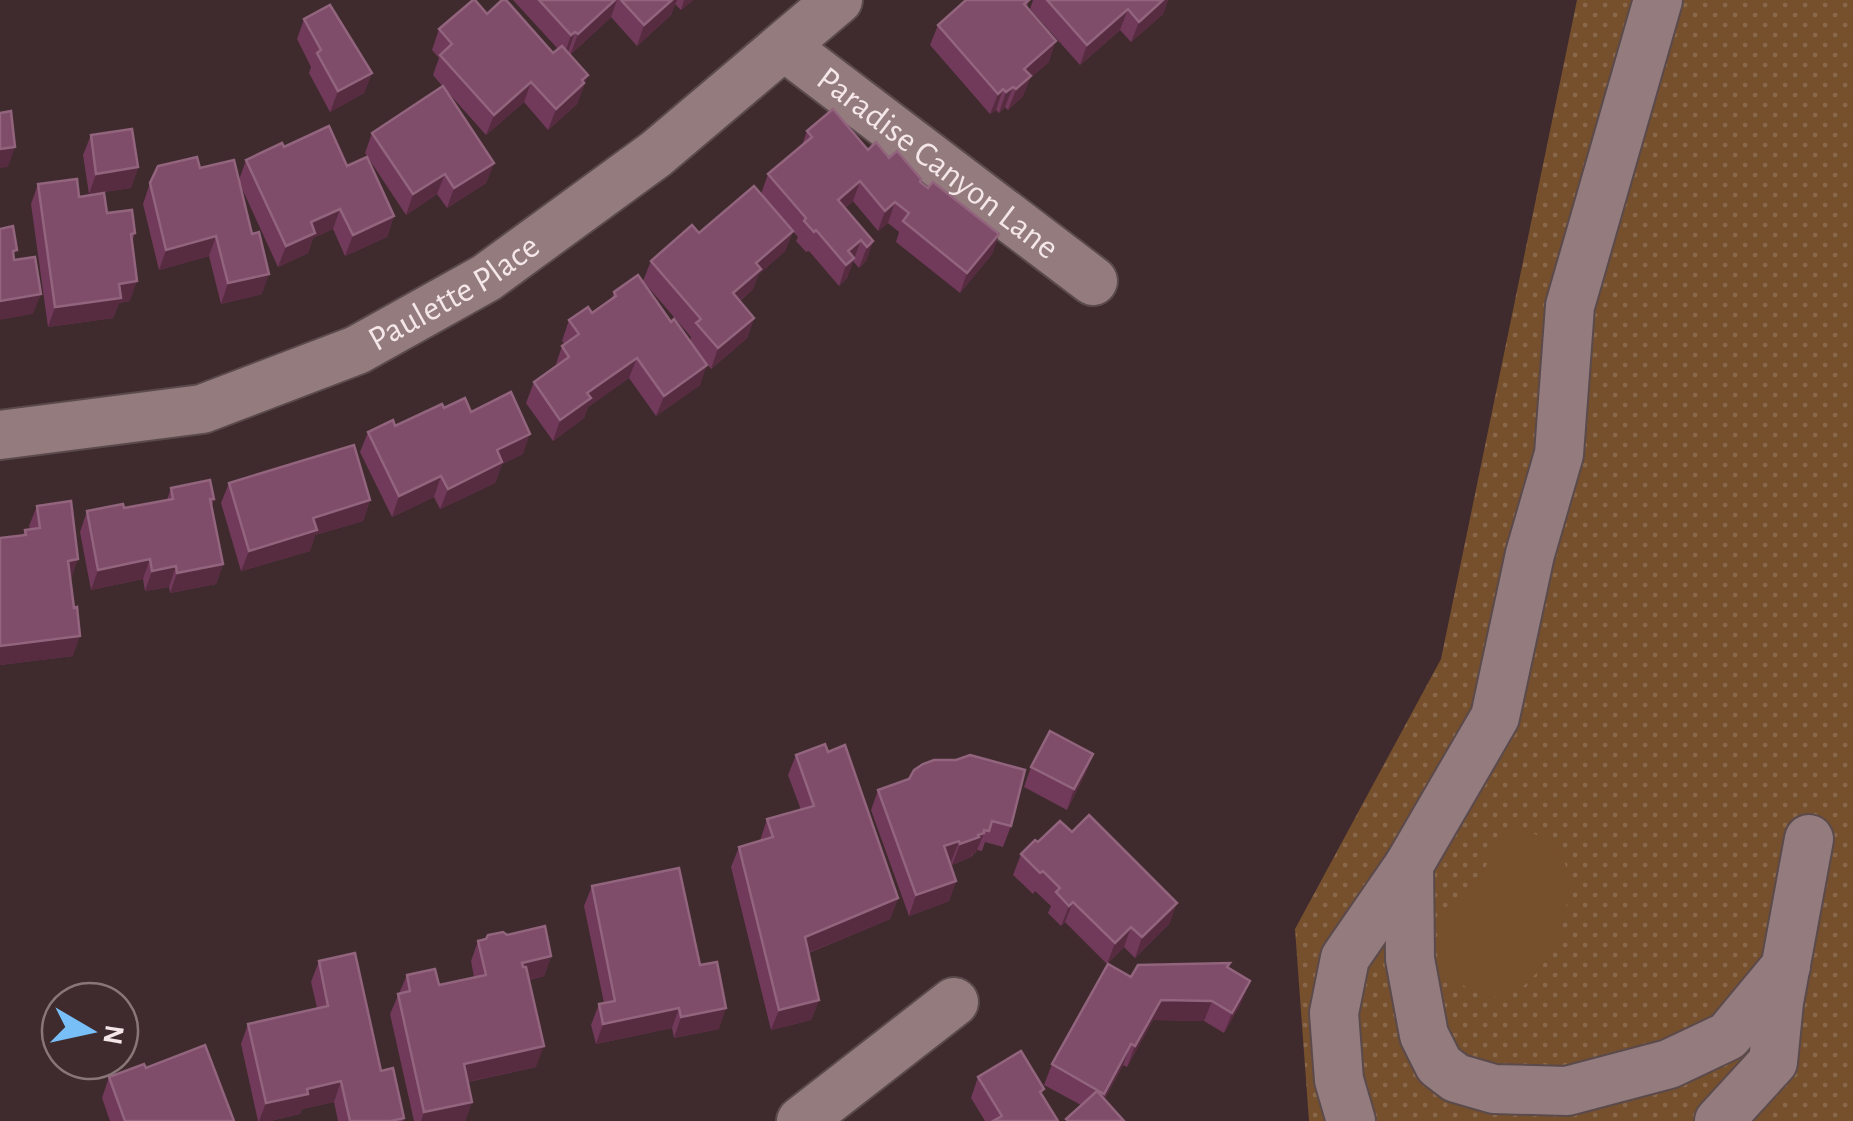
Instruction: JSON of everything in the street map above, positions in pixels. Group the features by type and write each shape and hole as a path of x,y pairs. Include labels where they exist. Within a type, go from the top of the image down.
{"street":[{"name":"Paulette Place","path":"0,435 202,409 357,350 486,278 656,154 838,0"},
{"path":"1351,1121 1339,1080 1334,1013 1345,958 1408,865 1495,717 1530,554 1558,454 1570,306 1658,0"},
{"name":"Paradise Canyon Lane","path":"784,47 1093,281"},
{"path":"1719,1121 1773,1062 1809,839"},
{"path":"1408,865 1410,959 1424,1035 1438,1064 1456,1078 1494,1089 1567,1091 1669,1064 1728,1036 1786,966"},
{"path":"801,1121 954,1002"}],"shaded area":[{"path":"1577,0 1853,0 1853,1121 1309,1121 1295,929 1441,659"},
{"path":"1517,831 1540,836 1564,862 1568,885 1566,910 1545,962 1528,982 1508,994 1486,996 1445,970 1440,956 1441,928 1444,915 1464,901 1478,880 1501,835"}],"building":[{"path":"473,0 487,14 506,0 553,53 562,46 588,75 582,80 584,83 556,109 531,82 494,115 440,55 452,44 439,29"},
{"path":"539,0 615,0 578,34 571,35"},
{"path":"621,0 672,0 644,25"},
{"path":"966,0 1029,0 1024,4 1056,41 1024,69 1031,76 1016,89 1003,89 998,94 938,25"},
{"path":"1047,0 1163,0 1139,22 1128,9 1087,45"},
{"path":"330,5 372,73 338,91 304,19"},
{"path":"443,86 494,163 454,188 445,174 413,194 372,133"},
{"path":"833,109 868,150 876,142 889,158 897,151 920,182 928,188 933,182 999,234 967,273 903,221 909,213 895,202 885,211 860,181 838,200 873,241 867,247 861,240 848,251 854,258 846,265 804,221 806,218 768,174 812,137 807,131"},
{"path":"11,111 15,147 0,149 0,113"},
{"path":"329,126 347,166 367,157 394,216 353,235 340,209 311,222 315,233 286,246 246,160"},
{"path":"132,129 138,167 96,174 91,135"},
{"path":"197,157 200,168 234,160 252,234 259,232 269,274 228,283 216,236 166,250 150,183 158,166"},
{"path":"77,179 79,197 104,193 107,213 132,210 137,281 119,284 121,298 55,307 38,184"},
{"path":"754,186 793,231 756,263 761,269 733,293 754,318 718,348 696,323 701,319 651,261 692,225 699,233"},
{"path":"13,226 17,250 13,251 14,260 35,257 41,294 0,301 0,229"},
{"path":"638,275 707,365 664,396 637,358 587,393 591,398 560,420 534,382 569,357 562,346 579,334 569,320 588,307 592,313"},
{"path":"511,392 530,434 497,450 502,462 448,489 441,476 399,496 368,432 393,420 395,426 465,398 471,412"},
{"path":"354,445 370,500 313,518 317,530 249,551 229,483"},
{"path":"210,480 223,564 177,573 176,566 152,571 150,559 98,570 87,511 173,499 171,488"},
{"path":"71,501 78,559 68,561 80,636 0,646 0,538 26,535 25,530 40,528 37,506"},
{"path":"1050,731 1093,754 1074,789 1031,767"},
{"path":"825,744 828,752 845,745 898,898 805,937 819,1000 779,1010 739,847 773,837 767,819 814,806 796,755"},
{"path":"970,755 1025,770 1011,826 992,821 989,831 984,830 979,837 944,846 956,881 916,895 878,790 909,779 923,764"},
{"path":"1089,815 1177,903 1142,937 1131,927 1115,943 1073,902 1069,906 1056,892 1060,888 1021,854 1060,821 1072,832"},
{"path":"679,868 700,965 717,962 726,1008 681,1017 679,1008 603,1024 599,1004 615,1001 592,886"},
{"path":"545,926 551,956 522,963 544,1046 464,1064 472,1102 424,1112 398,994 410,991 407,975 435,969 439,985 486,975 478,941 488,935"},
{"path":"355,953 381,1071 393,1068 404,1118 350,1121 341,1081 307,1089 308,1094 266,1103 248,1024 328,1006 319,961"},
{"path":"1230,963 1227,967 1250,981 1232,1013 1212,1001 1161,1000 1104,1094 1052,1064 1108,964 1131,977 1138,965"},
{"path":"205,1045 234,1121 125,1121 110,1081 140,1081 140,1065 146,1068"},
{"path":"1021,1051 1058,1121 993,1121 1002,1116 978,1077"},
{"path":"1097,1091 1124,1121 1066,1119"}]}
